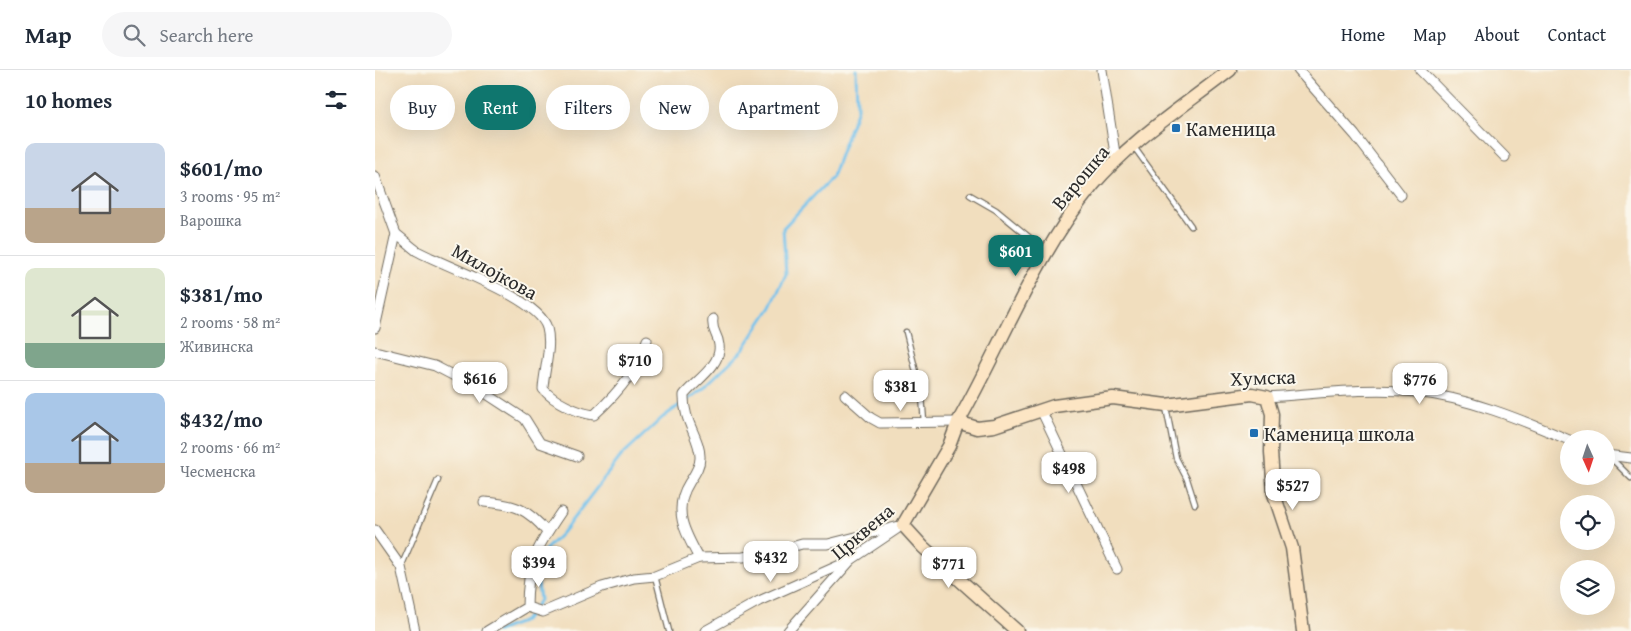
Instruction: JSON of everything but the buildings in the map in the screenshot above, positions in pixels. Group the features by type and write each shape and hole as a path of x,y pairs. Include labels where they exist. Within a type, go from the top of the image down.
{"street":[{"path":"1102,70 1116,160"},
{"name":"Варошка","path":"957,422 1046,251 1093,186 1116,160 1230,70"},
{"path":"1299,70 1355,135 1401,195"},
{"path":"1420,70 1505,157"},
{"path":"375,176 396,234 375,328"},
{"name":"Милојкова","path":"396,234 417,250 488,283 534,311 547,326 549,340 543,389 549,396 577,410 594,415 605,405 642,356 647,340"},
{"path":"699,558 684,530 679,510 684,490 700,465 701,456 686,419 684,395 715,363 719,353 719,342 711,328 713,319"},
{"path":"375,351 435,366 465,381 525,419 540,443 577,456"},
{"name":"Хумска","path":"957,422 977,428 995,426 1054,406 1113,398 1166,405 1252,394 1267,398 1363,391 1416,392 1498,410 1560,436"},
{"path":"845,395 871,418 880,423 957,422"},
{"path":"1267,398 1272,414 1271,452 1274,494 1292,548 1303,631"},
{"path":"1041,410 1117,569"},
{"name":"Црквена","path":"788,631 851,560 903,525 949,446 957,422"},
{"path":"1615,457 1631,458"},
{"path":"484,502 509,504 522,509 535,518 547,532"},
{"path":"527,607 532,564 539,544 561,512"},
{"path":"487,631 527,607 543,612 602,587 634,578 655,576 699,558 743,557 802,544 828,544 903,525 923,547 1017,631"},
{"path":"375,530 401,567 415,631"},
{"path":"705,631 759,601 851,560"}],"lane":[{"path":"1133,146 1191,226"},
{"path":"969,195 996,210 1046,251"},
{"path":"906,332 922,396 924,423"},
{"path":"1166,405 1176,458 1187,479 1195,504"},
{"path":"1615,463 1631,478"},
{"path":"401,567 438,480"},
{"path":"655,576 669,631"}],"waterway":[{"path":"687,400 702,389 742,351 771,307 786,274 783,228 832,177 857,109 856,70"},
{"path":"535,607 540,600 537,576 542,553 562,533 622,455 662,418 681,404"},
{"path":"497,631 525,621 531,613"}],"place":[{"name":"Каменица","path":"1176,128"},
{"name":"Каменица школа","path":"1254,433"}]}
